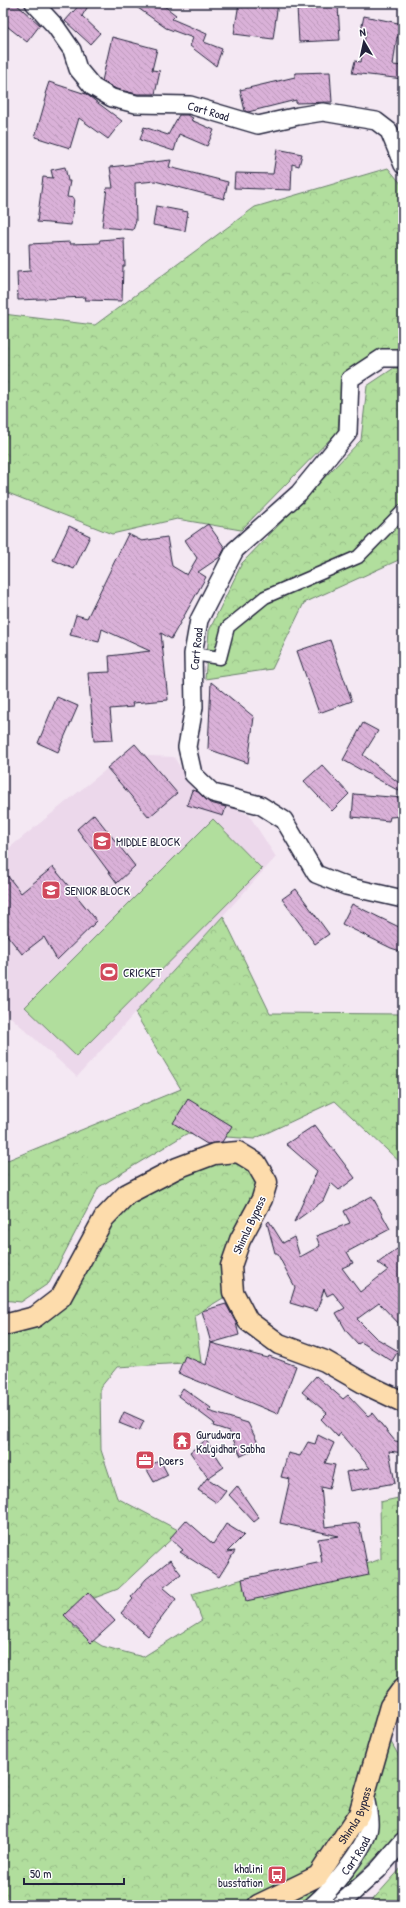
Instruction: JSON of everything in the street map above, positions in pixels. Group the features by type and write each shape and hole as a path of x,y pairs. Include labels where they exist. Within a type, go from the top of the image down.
{"highway":[{"name":"Shimla Bypass","path":"3,1322 8,1324 35,1317 61,1297 104,1218 127,1194 177,1168 206,1156 238,1152 256,1163 268,1182 262,1200 240,1240 231,1266 233,1292 248,1321 279,1344 325,1361 367,1385 403,1402"},
{"name":"Shimla Bypass","path":"258,1905 318,1876 359,1814 390,1706 403,1688"}],"main road":[{"name":"Cart Road","path":"34,3 56,27 72,50 78,69 94,87 112,98 136,104 190,105 258,125 323,112 376,121 389,131 403,165"},
{"name":"Cart Road","path":"403,358 382,358 350,379 348,433 299,493 235,550 199,620 193,654 194,707 188,747 193,774 213,793 260,805 284,820 316,874 346,886 403,899"},
{"name":"Cart Road","path":"313,1905 326,1894 357,1854 369,1827 365,1795"},
{"name":"Cart Road","path":"339,1905 378,1870 403,1841"}],"street":[{"path":"193,654 220,658 228,627 265,597 358,557 403,511"}],"shaded area":[{"path":"124,755 174,757 195,791 249,815 276,857 77,1077 3,1010 3,853"}],"green space":[{"path":"388,168 403,186 403,348 381,349 342,374 338,431 241,530 177,519 112,534 3,491 3,314 95,325 255,207"},
{"path":"394,368 403,369 403,558 304,603 272,669 205,679 209,631 242,563 361,440 367,386"},
{"name":"CRICKET","path":"213,819 262,869 76,1056 25,1007"},
{"path":"223,916 270,1013 403,1014 403,1165 335,1101 254,1139 186,1134 99,1187 49,1283 21,1302 3,1300 3,1162 181,1089 135,1013"},
{"path":"239,1158 262,1184 226,1265 223,1298 195,1315 201,1362 117,1367 100,1388 101,1450 117,1498 180,1531 118,1589 71,1607 74,1628 102,1646 143,1657 202,1620 192,1594 250,1577 264,1600 381,1559 380,1502 403,1497 403,1677 377,1718 403,1763 403,1831 326,1905 3,1905 3,1327 38,1321 109,1220 131,1198 181,1172"},
{"path":"403,1866 403,1905 368,1905"}],"building":[{"path":"3,3 15,3 40,25 27,42 3,23"},
{"path":"81,3 90,3 82,16 100,33 90,44 65,21"},
{"path":"131,3 160,3 176,15 172,19 207,34 204,42 222,49 216,66 190,46 193,38 166,28"},
{"path":"239,3 278,3 273,39 234,34"},
{"path":"338,5 340,40 299,42 297,7"},
{"path":"364,16 403,24 403,38 397,37 393,65 403,66 403,79 352,73 355,61 361,62 366,31 361,30"},
{"path":"112,37 157,49 152,70 160,71 155,94 137,94 116,89 102,81"},
{"path":"330,72 332,102 296,103 296,100 248,112 245,111 240,90 295,77 295,73"},
{"path":"49,82 86,94 122,121 108,139 79,118 70,148 35,137 47,95 45,94"},
{"path":"179,115 187,115 193,118 191,120 214,130 207,146 179,134 174,151 140,140 144,127 168,135"},
{"path":"277,149 302,154 299,166 292,164 291,190 234,188 235,173 273,174"},
{"path":"171,160 169,167 228,182 224,199 155,181 135,183 136,221 133,230 102,227 107,188 113,188 110,167"},
{"path":"65,167 68,181 70,181 67,197 74,198 71,225 37,222 43,177 53,178 51,170"},
{"path":"156,206 188,212 185,231 153,225"},
{"path":"124,238 125,266 123,266 122,301 85,300 86,297 18,300 17,272 30,271 29,244 70,242 70,244 99,243 100,240"},
{"path":"208,524 225,548 220,557 198,572 206,577 171,639 161,633 168,700 132,703 133,707 110,709 113,740 94,741 88,673 110,672 109,656 150,651 102,629 99,642 70,635 76,615 87,618 128,534 142,541 167,537 172,566 187,575 197,558 185,540"},
{"path":"69,526 90,536 74,569 53,560"},
{"path":"330,640 352,701 319,713 297,651"},
{"path":"211,682 254,717 248,763 208,749"},
{"path":"57,697 78,706 58,752 38,743"},
{"path":"363,723 378,731 363,755 403,786 399,791 343,760"},
{"path":"135,744 177,793 149,817 107,768"},
{"path":"322,765 349,794 332,811 304,781"},
{"path":"192,790 198,792 210,803 226,807 223,816 187,805"},
{"path":"354,794 403,798 403,816 390,817 389,821 352,817"},
{"path":"94,814 135,866 117,883 77,829"},
{"path":"53,867 97,921 57,960 44,937 22,954 3,930 3,870 21,893"},
{"path":"296,889 329,934 315,944 282,899"},
{"path":"352,904 403,929 403,952 391,948 342,924"},
{"path":"188,1099 232,1126 222,1142 207,1144 173,1123"},
{"path":"315,1125 355,1178 339,1190 331,1183 323,1201 294,1222 317,1171 286,1144"},
{"path":"372,1196 390,1229 347,1252 353,1263 342,1268 360,1292 388,1270 378,1263 397,1249 403,1254 403,1328 379,1303 357,1319 376,1338 398,1351 392,1361 361,1342 358,1344 347,1332 336,1313 345,1308 333,1293 327,1296 324,1289 317,1311 290,1303 295,1287 277,1253 275,1253 267,1223 269,1221 283,1243 294,1237 300,1257 320,1246 316,1236 350,1223 344,1211"},
{"path":"226,1304 236,1323 239,1335 211,1343 202,1311"},
{"path":"211,1343 268,1358 269,1356 296,1366 278,1414 178,1373 185,1356 206,1365"},
{"path":"316,1376 343,1399 348,1395 368,1416 372,1413 395,1441 403,1442 403,1453 389,1451 395,1483 350,1491 346,1472 370,1468 340,1433 338,1437 321,1419 327,1413 302,1392"},
{"path":"183,1388 211,1408 208,1411 248,1423 260,1447 241,1456 229,1431 213,1426 214,1423 178,1396"},
{"path":"124,1412 144,1421 139,1431 119,1423"},
{"path":"318,1435 334,1443 325,1463 335,1465 329,1489 321,1487 325,1527 359,1523 369,1575 246,1601 242,1579 322,1562 318,1539 339,1536 280,1523 290,1479 281,1477 288,1453 300,1456 308,1442 315,1444"},
{"path":"206,1440 224,1467 208,1478 190,1452"},
{"path":"160,1460 168,1475 154,1482 146,1468"},
{"path":"207,1478 226,1491 217,1503 198,1490"},
{"path":"237,1486 259,1518 254,1522 229,1495"},
{"path":"186,1520 213,1544 226,1524 244,1535 227,1552 235,1551 219,1577 180,1552 183,1550 170,1538"},
{"path":"170,1560 181,1574 163,1588 176,1599 148,1636 121,1613 133,1599 131,1597 146,1579"},
{"path":"88,1592 115,1621 91,1643 64,1615"}],"place":[{"name":"MIDDLE BLOCK","path":"102,841"},
{"name":"SENIOR BLOCK","path":"51,890"},
{"name":"CRICKET","path":"109,972"},
{"name":"Gurudwara Kalgidhar Sabha","path":"182,1441"},
{"name":"Doers","path":"145,1460"},
{"name":"khalini busstation","path":"277,1875"}]}
